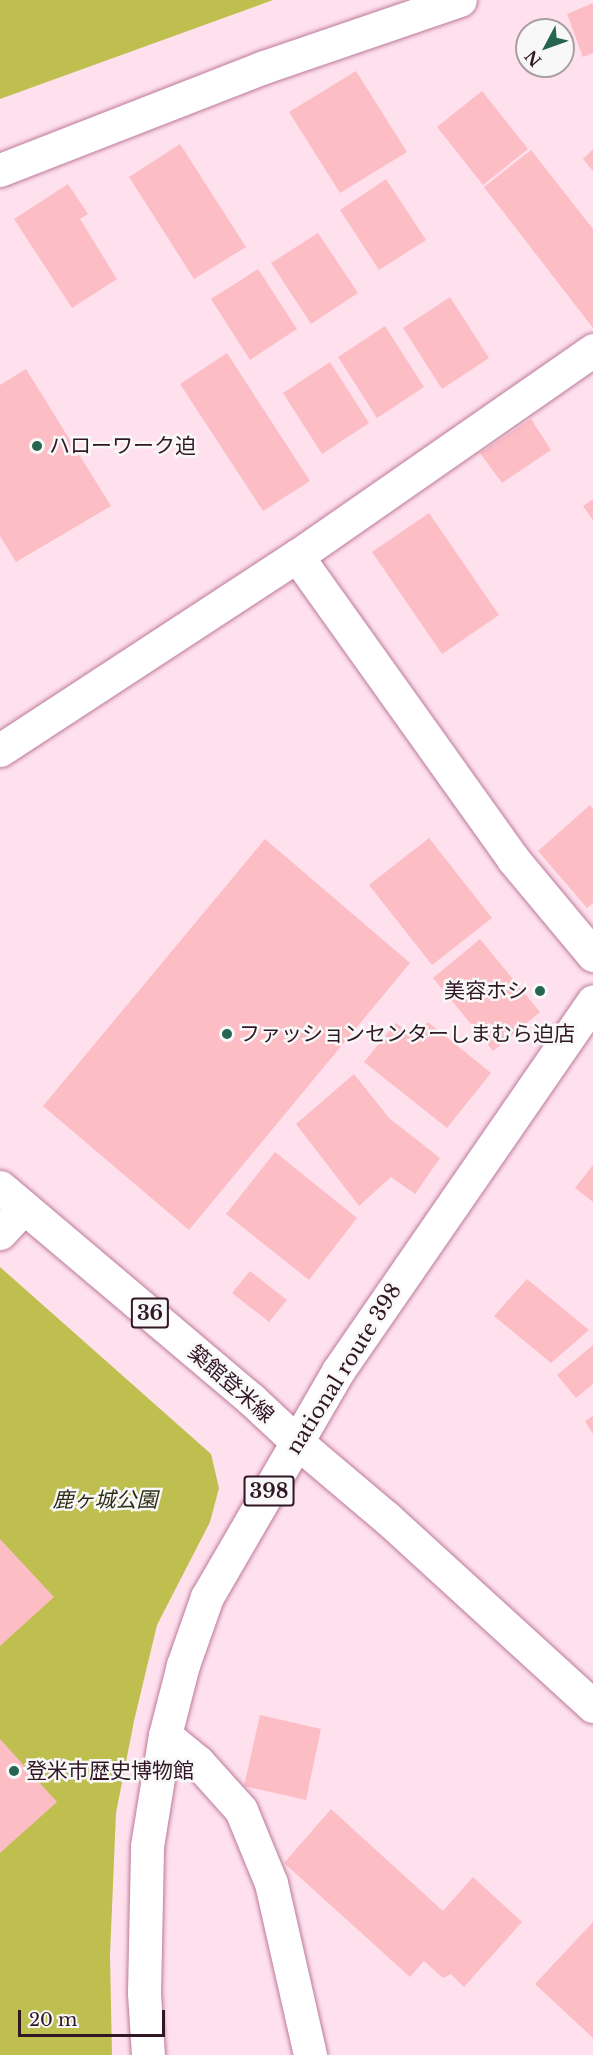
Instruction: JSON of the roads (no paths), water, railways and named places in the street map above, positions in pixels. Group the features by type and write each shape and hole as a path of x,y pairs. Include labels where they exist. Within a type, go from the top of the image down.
{"main road":[{"path":"0,170 264,67 460,0"},
{"path":"0,750 297,556 593,350"},
{"path":"297,556 513,859 593,955"},
{"name":"national route 398","path":"148,2055 144,1993 147,1846 165,1735 183,1665 207,1597 338,1371 589,1015"},
{"path":"0,1233 12,1197"},
{"name":"築館登米線","path":"12,1197 251,1399 297,1442 387,1518 593,1706"},
{"path":"165,1735 198,1762 241,1810 271,1882 310,2055"}],"place":[{"name":"ハローワーク迫","path":"37,446"},
{"name":"美容ホシ","path":"540,991"},
{"name":"ファッションセンターしまむら迫店","path":"227,1034"},
{"name":"登米市歴史博物館","path":"14,1771"}],"park label":[{"name":"鹿ヶ城公園","path":"105,1500"}]}
